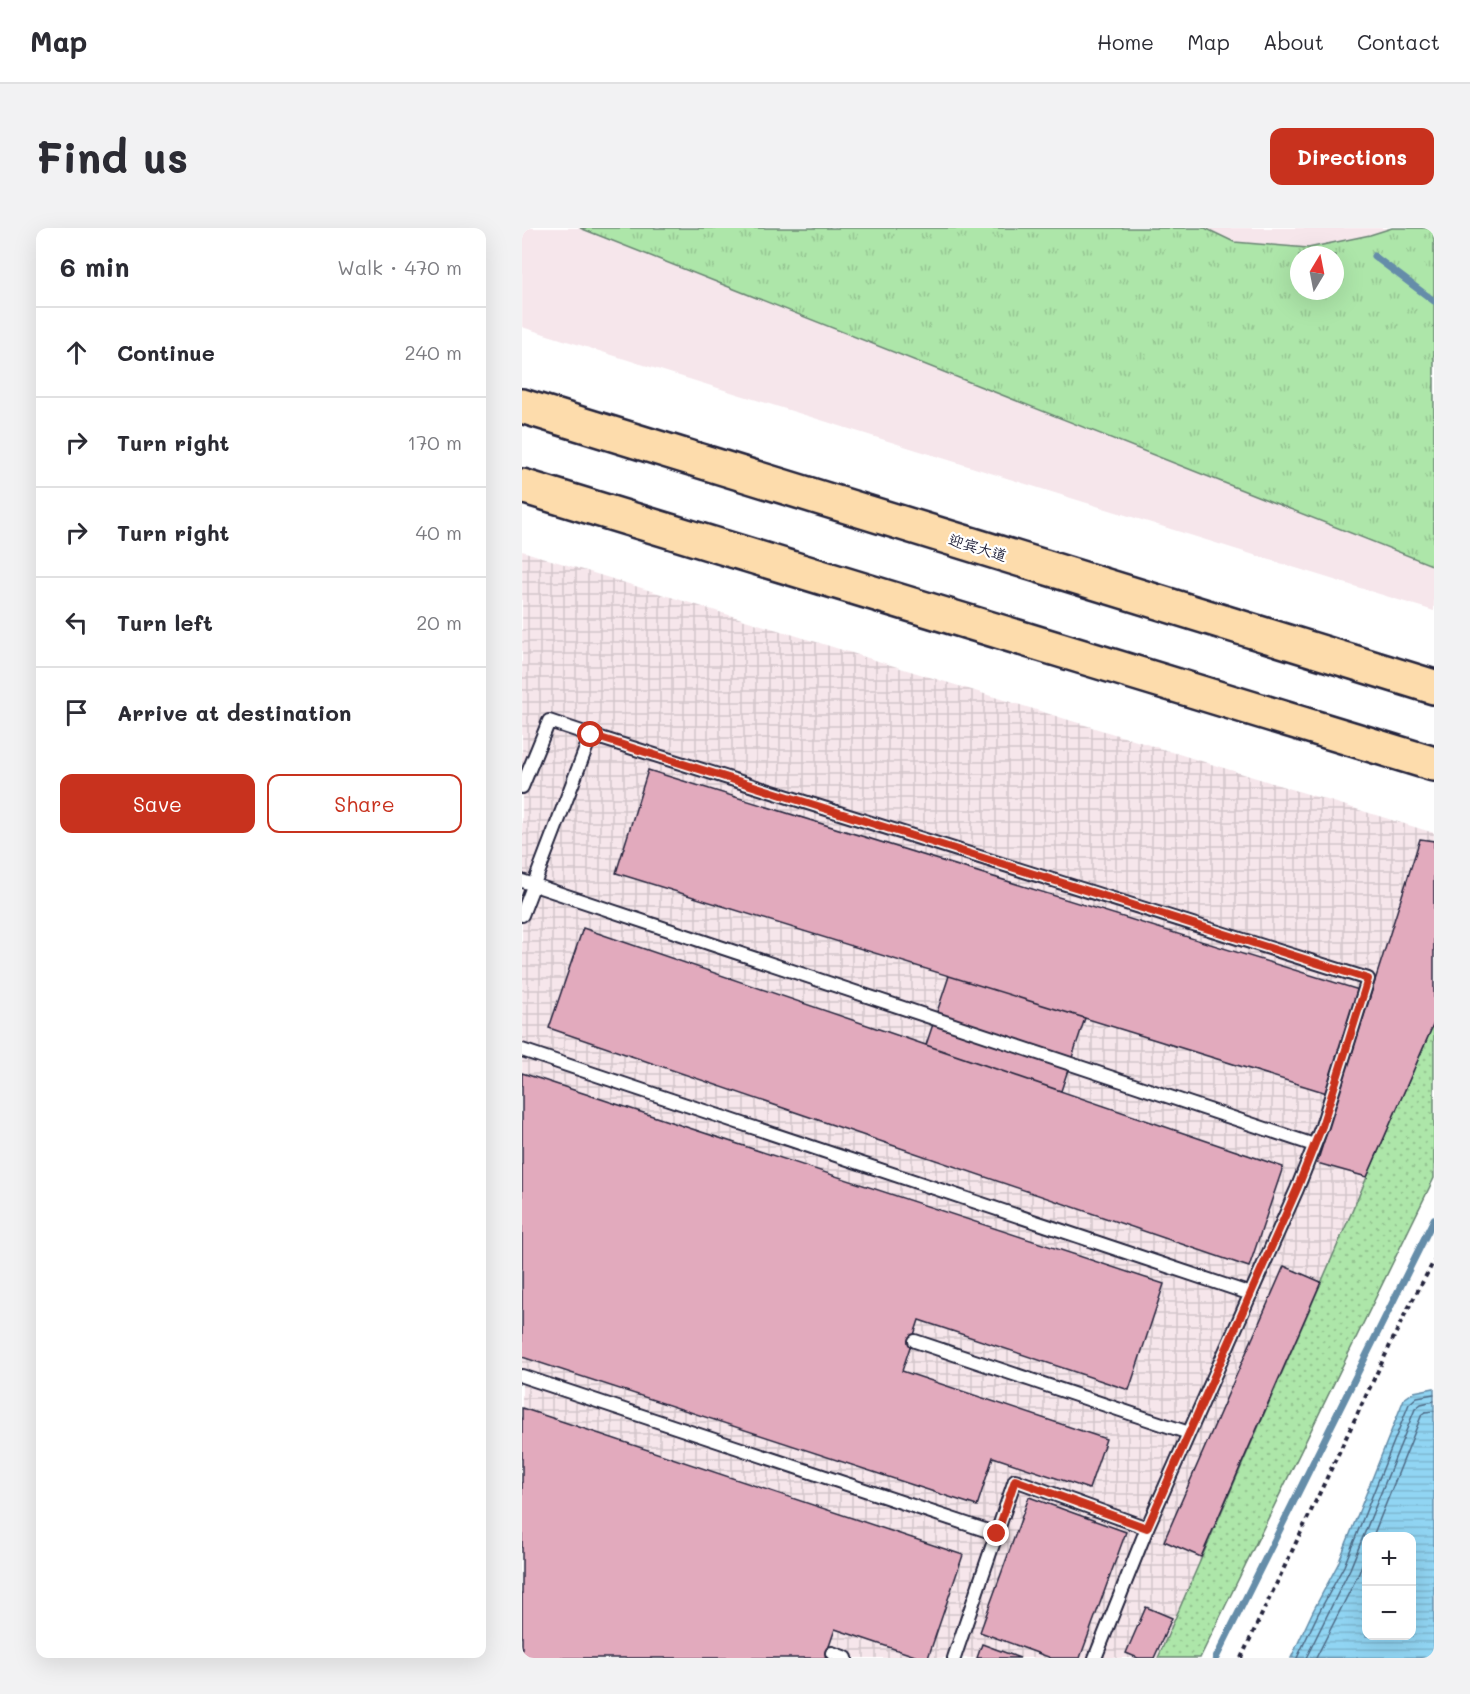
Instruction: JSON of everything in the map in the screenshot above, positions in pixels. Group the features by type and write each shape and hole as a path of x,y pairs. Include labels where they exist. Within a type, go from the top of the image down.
{"highway":[{"name":"迎宾大道","path":"522,406 1434,687"},
{"path":"522,486 1434,764"}],"lane":[{"path":"522,787 549,721 1368,979 1322,1126 1297,1189 1147,1528 1095,1658"},
{"path":"522,915 528,883 591,735"},
{"path":"528,883 1314,1145"},
{"path":"522,1050 1251,1294"},
{"path":"915,1341 1189,1433"},
{"path":"522,1376 997,1534"},
{"path":"954,1658 1015,1480 1147,1528"},
{"path":"832,1653 846,1658"}],"path":[{"path":"1241,1658 1399,1326 1434,1261"}],"shaded area":[{"path":"522,228 1434,228 1434,611 522,327"},
{"path":"522,551 1434,833 1434,1023 1158,1658 522,1658"}],"green space":[{"path":"580,228 1205,228 1234,242 1290,247 1290,300 1344,300 1344,246 1318,246 1392,228 1434,228 1434,566"},
{"path":"1434,1023 1434,1178 1200,1658 1158,1658"}],"water":[{"path":"1434,1388 1434,1658 1291,1658 1338,1564 1404,1399 1414,1392"}],"building":[{"path":"648,770 1359,990 1327,1093 616,873"},
{"path":"1420,839 1434,841 1434,1023 1367,1177 1317,1163"},
{"path":"583,928 1283,1167 1249,1267 549,1028"},
{"path":"949,976 1085,1018 1061,1091 926,1045"},
{"path":"522,1073 1164,1284 1129,1390 919,1320 902,1371 1106,1439 1089,1489 993,1457 977,1506 522,1357"},
{"path":"1284,1266 1321,1282 1201,1557 1164,1541"},
{"path":"522,1408 963,1555 928,1658 921,1658 835,1629 825,1658 522,1658"},
{"path":"1029,1497 1126,1532 1080,1658 1051,1658 980,1632"},
{"path":"1146,1607 1172,1618 1154,1658 1138,1658 1126,1653"},
{"path":"982,1644 1020,1658 977,1658"}],"waterway":[{"path":"1374,256 1434,301"},
{"path":"1216,1658 1434,1219"}],"route":[{"path":"591,735 1368,979 1322,1126 1297,1189 1147,1528 1015,1480 997,1534"}]}
